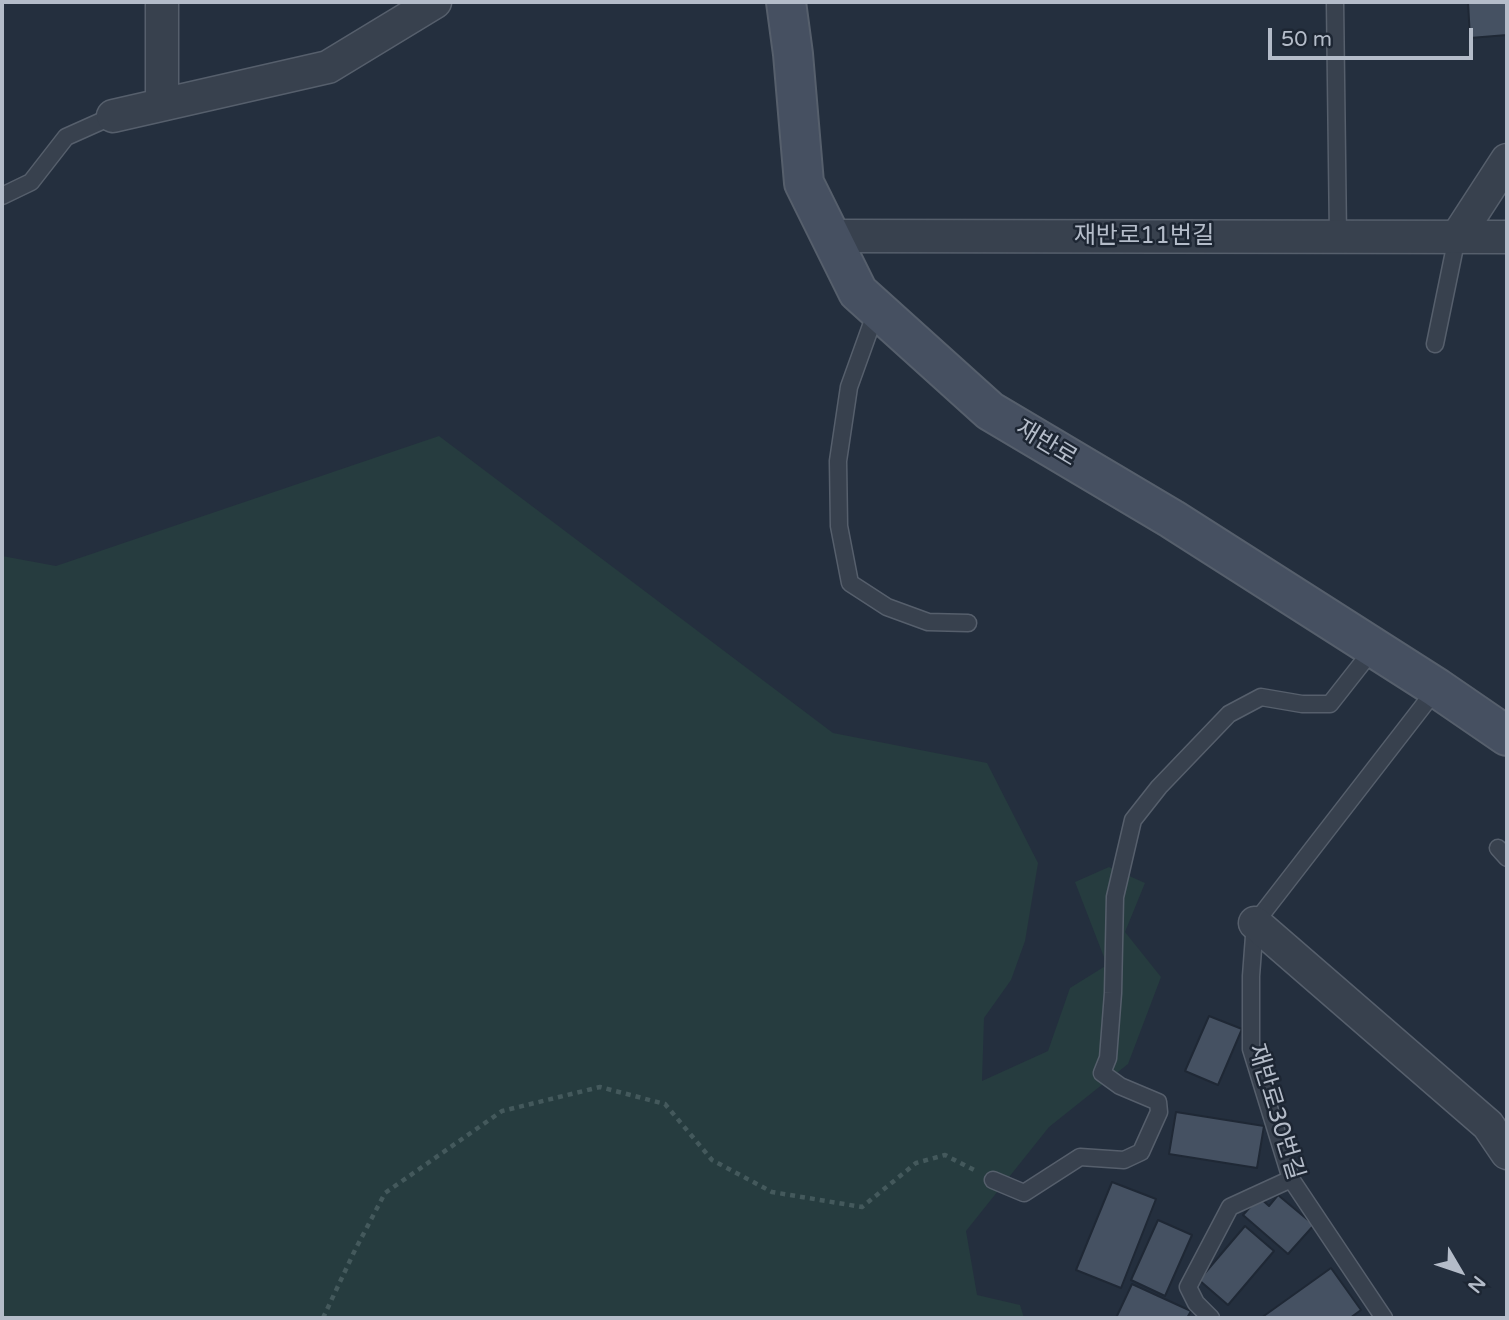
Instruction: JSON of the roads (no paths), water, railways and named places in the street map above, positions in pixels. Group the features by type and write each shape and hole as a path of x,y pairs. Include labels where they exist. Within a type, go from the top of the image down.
{"main road":[{"name":"재반로","path":"786,2 804,183 858,292 990,411 1172,519 1437,688 1507,736"}],"street":[{"path":"162,2 162,104"},
{"path":"113,116 328,66 435,2"},
{"path":"1457,237 1507,160"},
{"name":"재반로11번길","path":"830,236 1507,237"},
{"path":"1255,923 1489,1125 1507,1153"}],"lane":[{"path":"1335,2 1338,237"},
{"path":"2,196 32,182 66,137 113,116"},
{"path":"1435,344 1457,237"},
{"path":"877,309 849,387 838,461 839,526 850,583 887,607 928,622 968,622"},
{"path":"993,1180 1024,1193 1080,1157 1124,1160 1141,1152 1159,1112 1158,1102 1120,1086 1102,1073 1108,1058 1112,1006 1115,897 1133,820 1159,787 1228,714 1261,697 1302,704 1330,704 1374,648"},
{"path":"1255,923 1437,688"},
{"name":"재반로30번길","path":"1255,923 1251,976 1251,1049 1292,1179 1384,1318"},
{"path":"1210,1318 1196,1303 1188,1287 1230,1207 1292,1179"}]}
